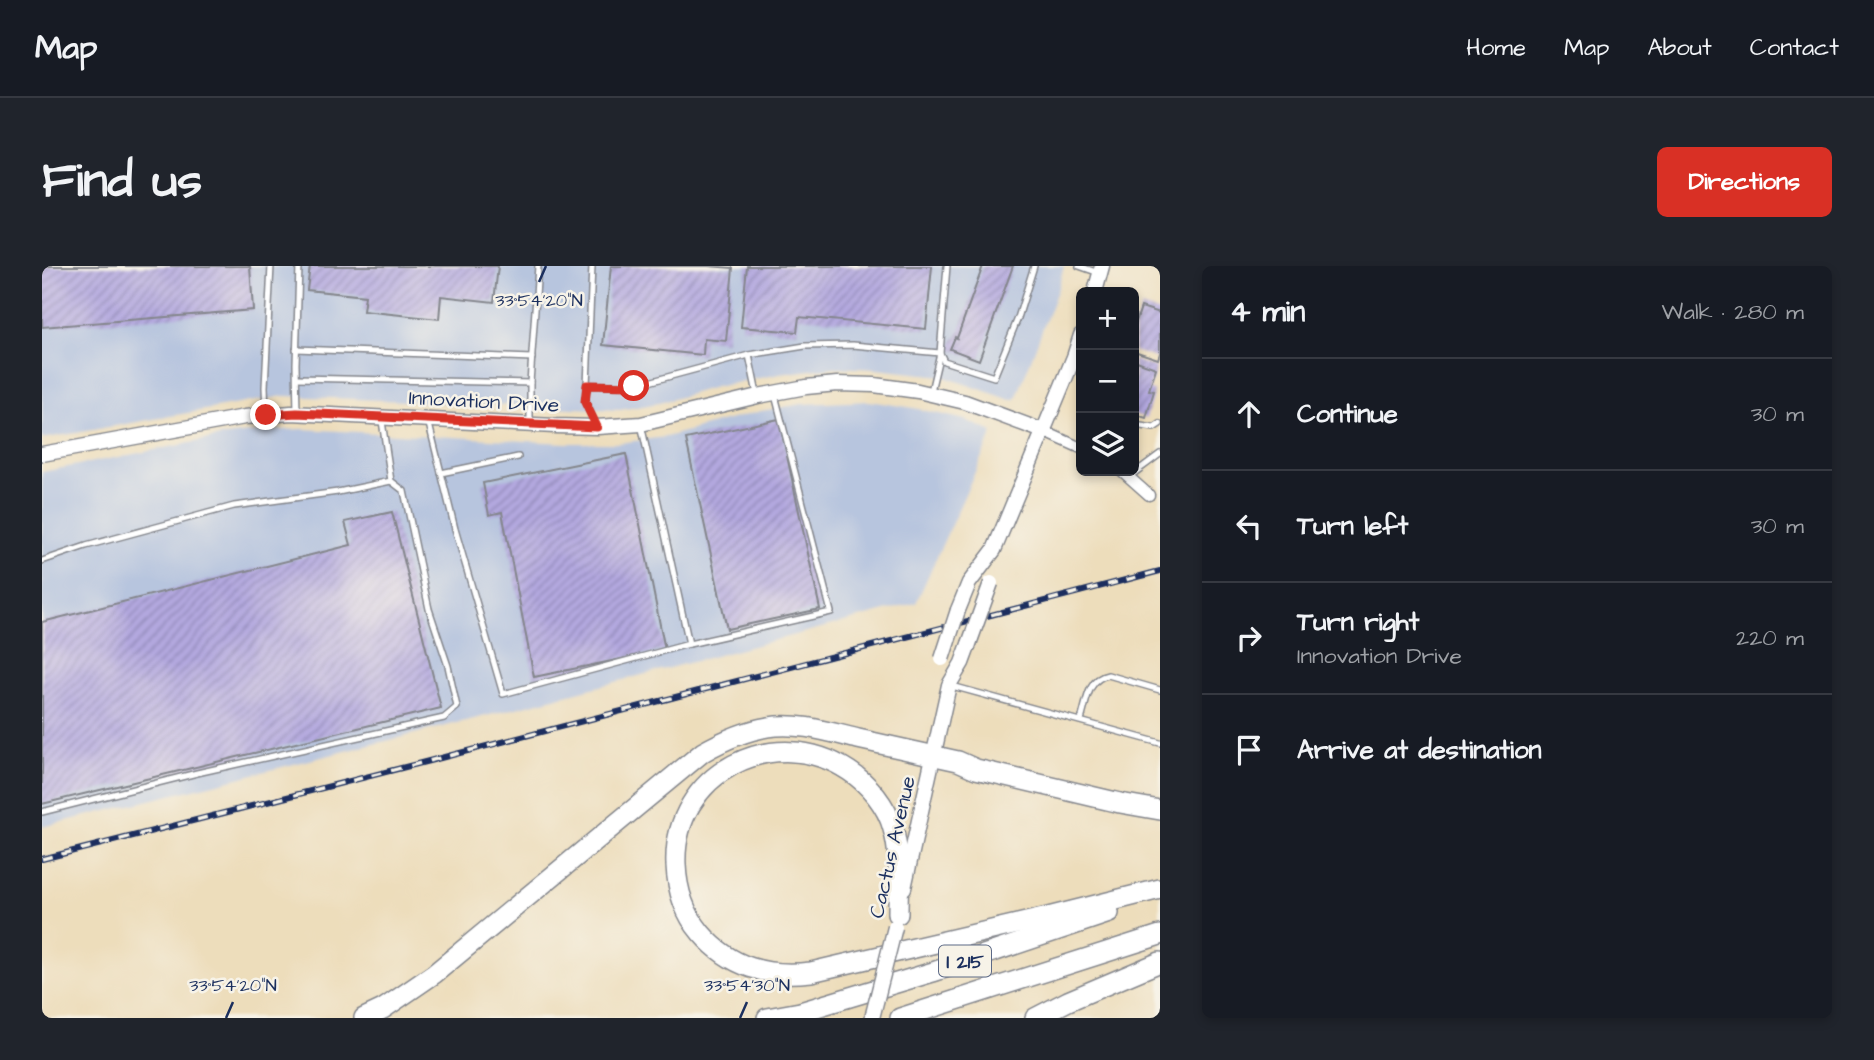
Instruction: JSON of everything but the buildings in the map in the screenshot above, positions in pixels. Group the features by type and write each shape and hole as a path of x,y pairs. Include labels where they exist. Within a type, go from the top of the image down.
{"highway":[{"path":"364,1018 383,1009 434,974 704,752 727,738 746,732 795,726 958,761 976,769 1160,810"},
{"path":"897,920 898,863 893,827 871,789 841,765 805,752 769,752 751,756 727,768 707,784 684,818 675,857 676,876 690,918 711,944 726,956 758,971 776,974 811,972 1160,888"},
{"name":"I 215","path":"767,1018 800,1012 920,976 1160,896"},
{"name":"I 215","path":"900,1018 1160,935"},
{"path":"1035,1018 1160,962"}],"street":[{"path":"1096,287 1101,270"},
{"name":"Cactus Avenue","path":"873,1018 948,685 962,663 991,583 995,550 1076,350"},
{"name":"Innovation Drive","path":"42,454 266,415 297,413 597,427 641,424 758,396 816,386 874,385 965,402 1076,446"},
{"path":"1128,476 1149,495"},
{"name":"Cactus Avenue","path":"948,685 942,659 954,621 969,583 995,550"}],"lane":[{"path":"266,415 271,266"},
{"path":"297,413 299,266"},
{"path":"530,425 530,383 538,266"},
{"path":"592,266 585,402 597,427"},
{"path":"930,394 940,353 947,266"},
{"path":"940,353 944,361 994,377 1018,318 1034,266"},
{"path":"1079,266 1101,270"},
{"path":"587,385 634,386 749,355 806,346 853,345 940,353"},
{"path":"296,349 532,358"},
{"path":"749,355 758,396"},
{"path":"297,378 530,383"},
{"path":"428,420 455,529 503,694 689,645 831,612 775,393"},
{"path":"42,812 197,773 444,718 457,707 448,666 429,610 404,491 391,481 382,417"},
{"path":"641,424 689,645"},
{"path":"1139,426 1154,428 1160,424"},
{"path":"1139,466 1160,454"},
{"path":"441,473 518,457"},
{"path":"42,561 86,546 234,506 338,492 391,481"},
{"path":"1081,720 1093,683 1100,677 1108,675 1160,690"},
{"path":"948,685 1160,743"}],"shaded area":[{"path":"42,266 1064,266 1016,399 1011,400 942,376 835,367 780,374 715,387 659,403 620,410 284,396 42,439"},
{"path":"869,401 965,420 993,432 916,603 486,716 42,827 42,472 264,431 302,429 566,443 618,443 666,437 761,411 802,404"}],"railway":[{"path":"42,859 1160,571"}],"route":[{"path":"266,415 297,413 597,427 585,402 587,385 634,386"}]}
